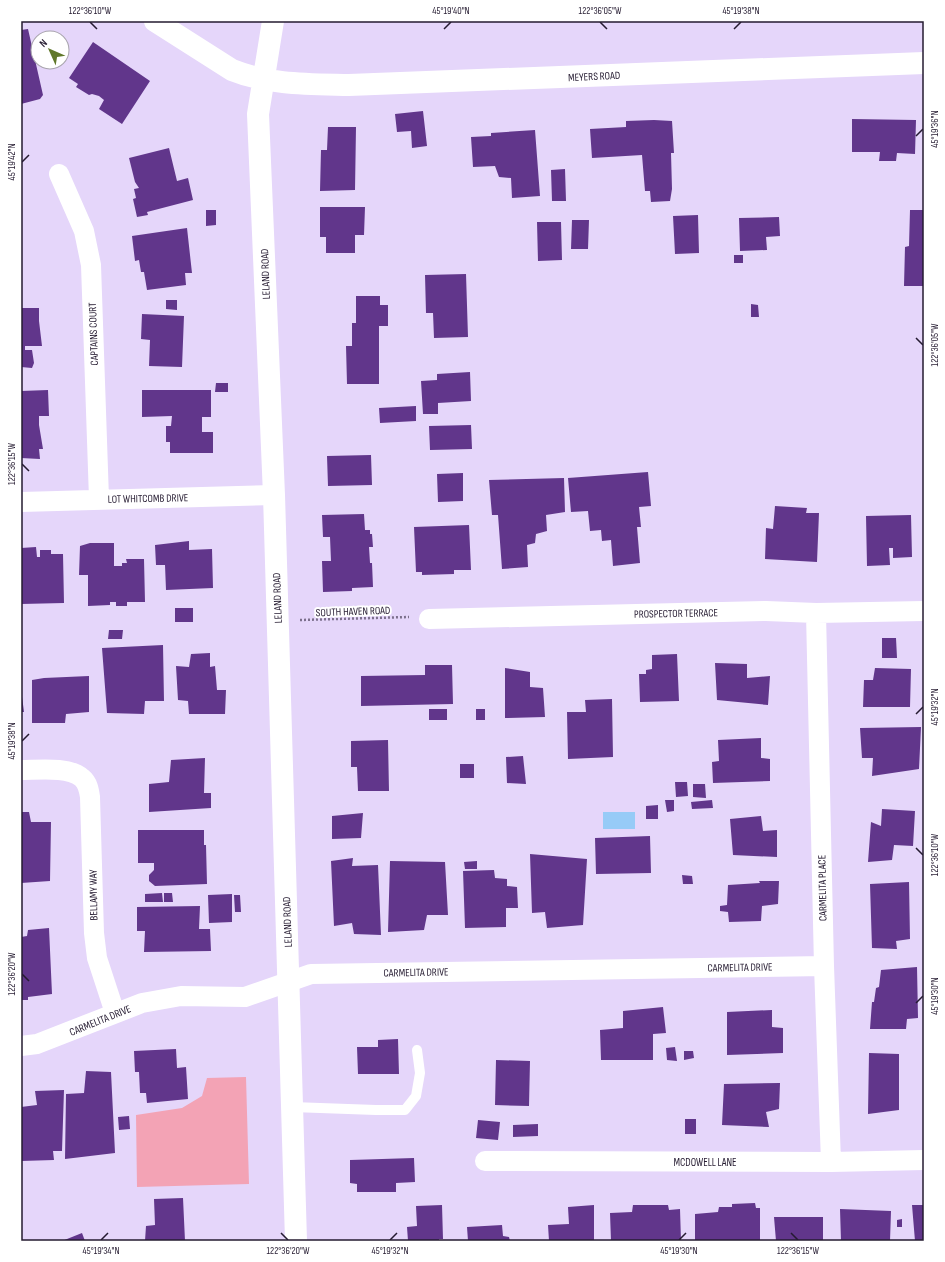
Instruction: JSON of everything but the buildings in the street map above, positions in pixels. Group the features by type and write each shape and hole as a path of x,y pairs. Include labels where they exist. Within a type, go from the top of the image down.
{"street":[{"path":"155,21 232,70 246,76 263,80"},
{"name":"LELAND ROAD","path":"273,21 258,114 274,495 296,1241"},
{"name":"MEYERS ROAD","path":"263,80 349,85 924,63"},
{"name":"CAPTAINS COURT","path":"60,174 84,231 91,265 99,499"},
{"name":"LOT WHITCOMB DRIVE","path":"21,502 274,495"},
{"name":"PROSPECTOR TERRACE","path":"429,619 766,610 816,613 924,611"},
{"name":"CARMELITA PLACE","path":"816,613 830,1162"},
{"name":"BELLAMY WAY","path":"21,770 55,769 70,772 81,777 88,786 90,797 94,933 97,958 115,1013"},
{"name":"CARMELITA DRIVE","path":"21,1046 37,1044 142,1003 181,996 245,997 311,974 824,966"},
{"name":"MCDOWELL LANE","path":"485,1161 830,1162 924,1160"}],"lane":[{"path":"292,1107 405,1110 416,1096 420,1073 417,1050"}],"path":[{"name":"SOUTH HAVEN ROAD","path":"277,621 418,617 429,619"}],"shaded area":[{"path":"246,1077 249,1184 137,1187 136,1115 182,1108 202,1096 207,1078"}],"water":[{"path":"603,812 635,812 635,829 603,829"}]}
